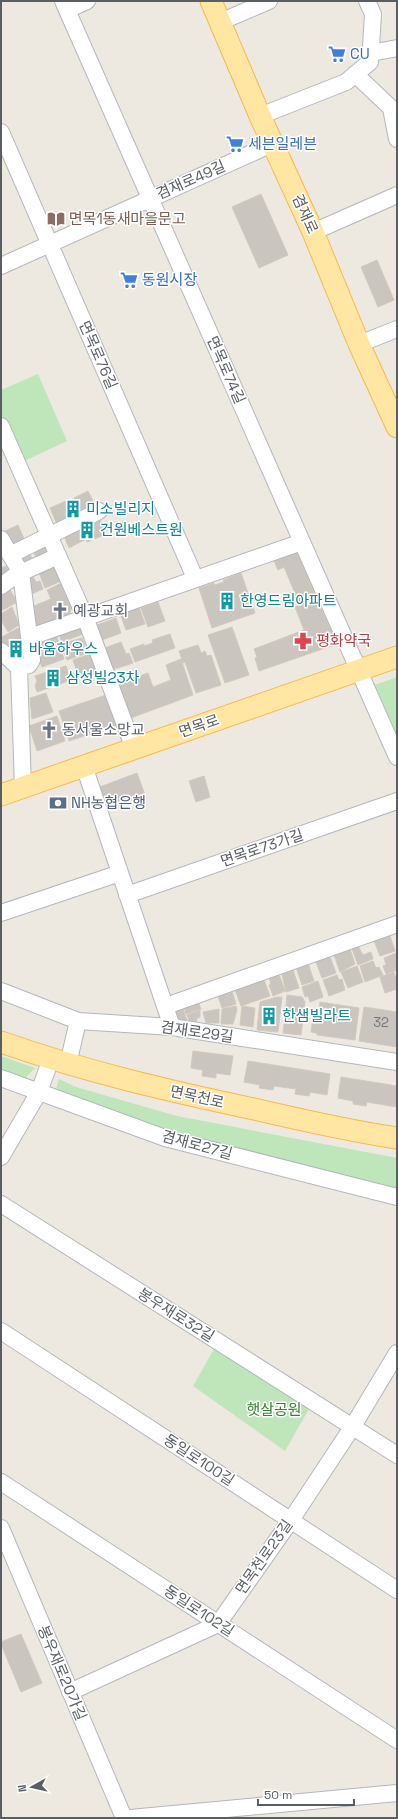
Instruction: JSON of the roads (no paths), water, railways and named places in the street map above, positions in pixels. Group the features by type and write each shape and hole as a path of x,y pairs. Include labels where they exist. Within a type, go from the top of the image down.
{"main road":[{"name":"겸재로","path":"211,1 272,144 313,232 359,344 397,427"},
{"name":"면목로","path":"1,795 397,656"},
{"name":"면목천로","path":"1,1042 59,1061 183,1094 363,1133 397,1138"}],"street":[{"path":"65,5 87,1"},
{"path":"220,22 269,1"},
{"path":"260,116 346,82 370,62 373,14 367,1"},
{"name":"면목로74길","path":"65,5 397,757"},
{"path":"371,52 397,48"},
{"path":"355,74 391,108 397,139"},
{"name":"면목로76길","path":"1,132 195,578"},
{"name":"겸재로49길","path":"1,266 272,144"},
{"path":"313,232 397,195"},
{"path":"359,344 397,329"},
{"path":"2,431 85,617 134,749"},
{"path":"19,668 32,662 30,637 21,573 4,546 49,536 99,511"},
{"path":"30,637 195,578 302,542"},
{"path":"1,586 21,573 58,556"},
{"path":"1,651 19,668 23,788"},
{"path":"84,766 166,1006 172,1028"},
{"name":"면목로73가길","path":"128,895 397,801"},
{"path":"1,913 120,873"},
{"path":"166,1006 397,924"},
{"name":"겸재로29길","path":"1,991 78,1021 172,1028 397,1062"},
{"path":"1,1157 59,1061 78,1021"},
{"name":"겸재로27길","path":"1,1078 165,1138 397,1197"},
{"name":"봉우재로32길","path":"1,1204 397,1454"},
{"name":"동일로100길","path":"1,1331 397,1590"},
{"name":"면목천로23길","path":"218,1624 291,1520 397,1353"},
{"name":"동일로102길","path":"1,1482 397,1740"},
{"name":"봉우재로20가길","path":"1,1528 5,1549 70,1692 124,1818"},
{"path":"70,1692 218,1624"},
{"path":"130,1818 397,1793"}],"place":[{"name":"CU","path":"337,54"},
{"name":"세븐일레븐","path":"235,144"},
{"name":"면목1동새마을문고","path":"56,219"},
{"name":"동원시장","path":"129,280"},
{"name":"미소빌리지","path":"73,509"},
{"name":"건원베스트원","path":"87,530"},
{"name":"한영드림아파트","path":"227,601"},
{"name":"예광교회","path":"60,611"},
{"name":"평화약국","path":"303,641"},
{"name":"바움하우스","path":"16,649"},
{"name":"삼성빌23차","path":"53,678"},
{"name":"동서울소망교","path":"49,730"},
{"name":"NH농협은행","path":"58,803"},
{"name":"한샘빌라트","path":"269,1016"}],"park label":[{"name":"햇살공원","path":"274,1410"}]}
